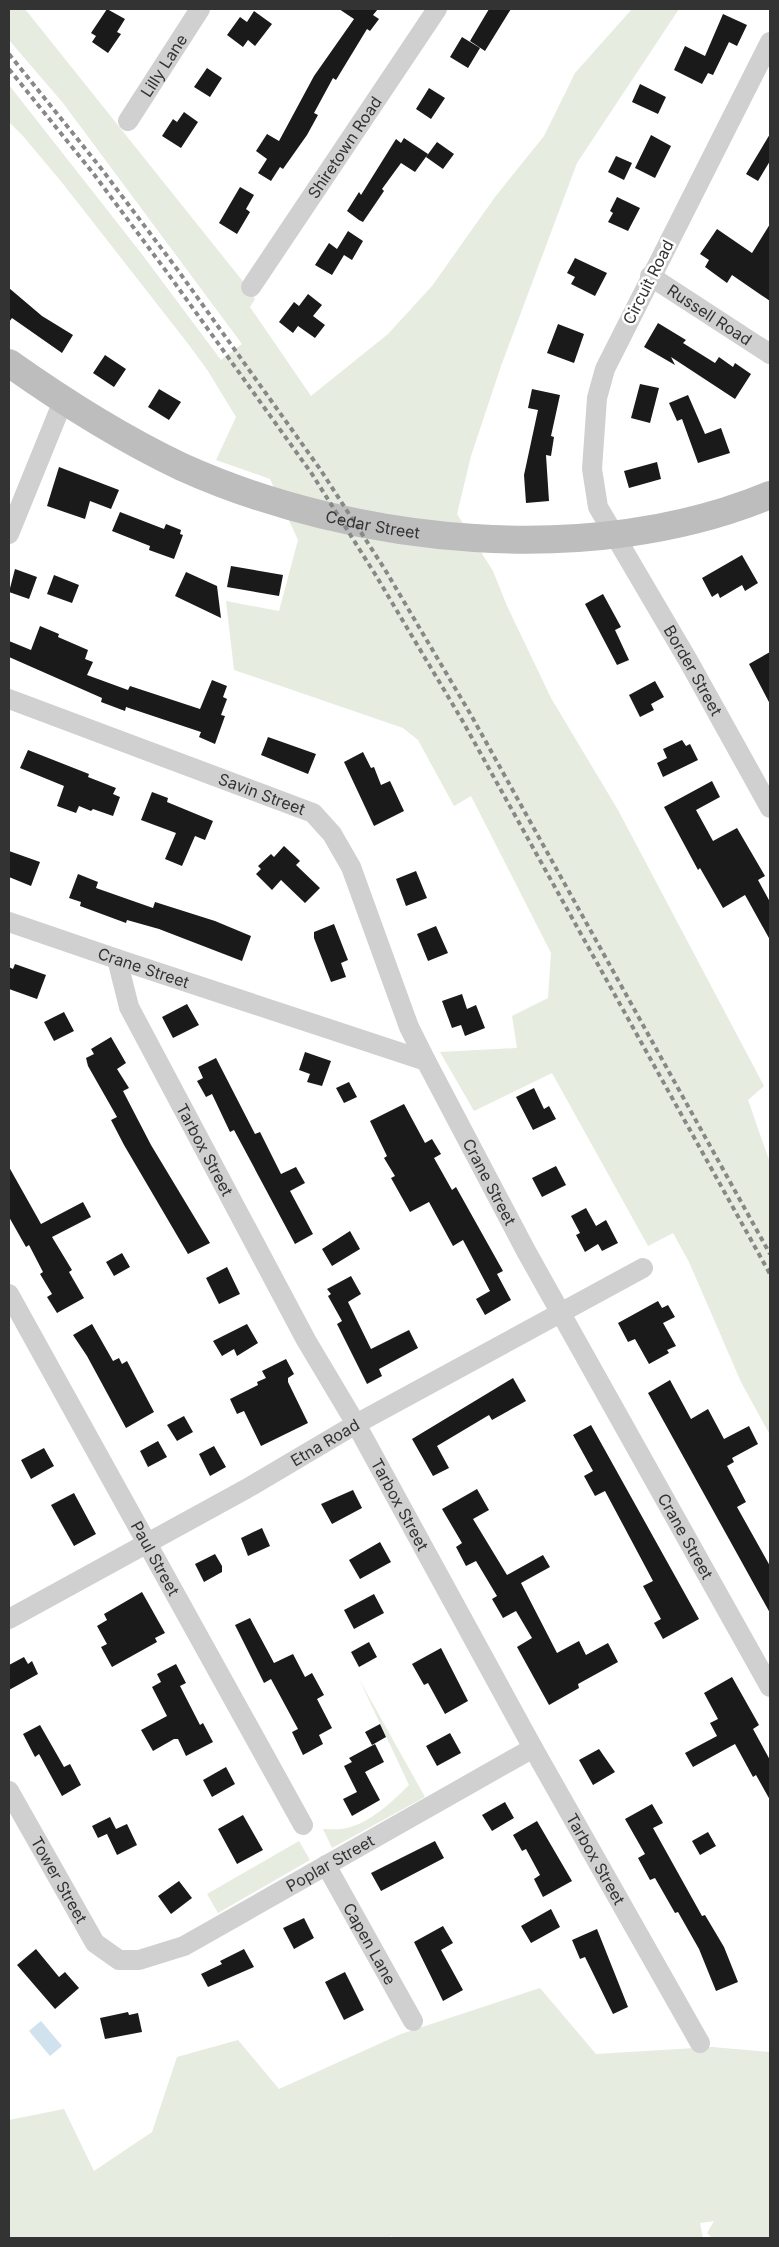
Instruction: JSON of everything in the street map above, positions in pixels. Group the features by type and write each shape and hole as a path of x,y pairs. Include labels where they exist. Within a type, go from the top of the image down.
{"street":[{"name":"Lilly Lane","path":"128,121 200,9"},
{"name":"Shiretown Road","path":"251,287 437,9"},
{"name":"Circuit Road","path":"612,535 598,507 592,470 597,398 605,369 650,276 764,73 770,42"},
{"name":"Russell Road","path":"650,276 770,354"},
{"name":"Cedar Street","path":"9,363 63,401 182,466 231,487 320,514 422,532 489,539 533,540 612,535 691,521 746,505 770,495"},
{"path":"9,534 63,401"},
{"name":"Border Street","path":"612,535 689,662 770,808"},
{"name":"Savin Street","path":"9,699 313,813 332,834 351,867 409,1026 426,1060"},
{"name":"Crane Street","path":"9,922 426,1060 561,1314 770,1687"},
{"name":"Tarbox Street","path":"117,959 129,1007 306,1340 356,1424 533,1748 700,2043"},
{"name":"Etna Road","path":"9,1618 146,1545 356,1424 643,1268"},
{"name":"Paul Street","path":"9,1294 146,1545 303,1825"},
{"name":"Poplar Street","path":"119,1960 139,1960 184,1946 533,1748"},
{"name":"Tower Street","path":"9,1791 95,1943 119,1960"},
{"name":"Capen Lane","path":"326,1865 413,2021"}],"shaded area":[{"path":"9,9 25,9 241,279 255,299 250,307 311,396 388,334 432,286 495,197 544,136 575,73 632,9 679,9 577,163 501,366 471,456 457,514 493,571 507,606 551,698 618,810 764,1086 748,1100 770,1163 770,1435 741,1382 689,1262 673,1233 648,1246 552,1073 474,1111 440,1052 517,1048 512,1016 548,998 551,953 471,796 454,806 418,740 403,728 234,670 226,601 279,611 298,540 270,479 216,460 236,417 208,371 189,345 64,185 9,122 9,85 141,253 221,360 242,344 63,103 9,40"},
{"path":"359,1679 425,1797 332,1848 323,1829 344,1829 364,1821 388,1804 409,1785"},
{"path":"299,1841 310,1860 218,1913 207,1894"},
{"path":"540,1988 596,2054 712,2047 770,2052 770,2238 712,2238 707,2233 714,2221 700,2223 703,2238 396,2238 391,2236 390,2238 9,2238 9,2120 64,2109 94,2171 152,2132 177,2057 238,2040 279,2089 401,2034"}],"water":[{"path":"41,2021 62,2046 50,2056 29,2031"}],"building":[{"path":"107,9 125,19 117,32 121,34 108,53 92,42 96,36 91,33"},
{"path":"339,9 378,9 373,15 379,19 370,31 367,29 336,80 333,78 314,113 318,115 307,135 283,169 280,167 271,181 258,173 267,159 256,151 267,134 279,141 314,76 354,19"},
{"path":"489,9 511,9 485,51 470,41"},
{"path":"254,11 272,24 255,46 248,40 243,47 227,35 240,17 247,22"},
{"path":"723,14 747,25 737,46 729,42 713,75 708,73 702,84 674,70 685,46 705,56"},
{"path":"462,37 480,48 468,68 450,57"},
{"path":"207,68 222,78 210,97 194,87"},
{"path":"640,84 666,97 658,114 632,102"},
{"path":"429,88 445,98 431,119 416,109"},
{"path":"184,112 198,122 181,148 162,136 173,119 177,122"},
{"path":"770,134 770,161 758,181 746,174"},
{"path":"651,135 671,146 655,178 635,168"},
{"path":"404,138 428,154 415,172 401,163 382,189 384,191 363,222 359,220 347,211 359,192 361,195 396,139 401,143"},
{"path":"437,142 454,154 443,169 426,157"},
{"path":"616,156 632,163 624,180 608,172"},
{"path":"240,187 254,195 246,209 250,212 237,234 219,223"},
{"path":"617,197 640,208 628,231 608,222 613,213 610,211"},
{"path":"770,224 770,301 732,275 727,283 705,267 709,260 700,254 717,229 752,253"},
{"path":"348,231 363,241 352,260 344,255 332,275 315,265 329,243 337,249"},
{"path":"575,258 607,273 595,296 571,284 575,277 567,273"},
{"path":"9,288 42,316 73,335 62,353 12,318 9,322"},
{"path":"308,294 322,305 313,316 325,325 315,338 298,326 293,333 279,322 294,302 299,306"},
{"path":"658,323 686,340 683,343 715,363 719,357 733,367 735,363 751,374 735,399 671,357 675,365 644,347"},
{"path":"558,324 584,334 574,363 547,353"},
{"path":"105,355 126,369 114,387 93,373"},
{"path":"640,384 659,388 650,423 631,418"},
{"path":"159,389 181,402 169,420 148,407"},
{"path":"532,389 560,395 551,436 554,437 551,456 546,455 549,501 526,503 524,475 538,410 528,408"},
{"path":"688,395 705,434 721,428 730,453 698,463 682,419 677,421 669,403"},
{"path":"657,462 661,479 629,488 624,471"},
{"path":"59,467 119,490 111,509 90,501 85,519 47,506"},
{"path":"120,512 164,529 166,524 181,530 180,534 183,535 174,559 149,550 150,546 112,531"},
{"path":"742,555 758,583 745,591 742,585 720,598 718,593 712,597 702,578"},
{"path":"231,566 283,575 279,596 227,587"},
{"path":"15,569 37,577 29,599 9,592"},
{"path":"186,572 217,586 221,618 175,596"},
{"path":"54,575 79,585 72,603 47,594"},
{"path":"603,594 621,627 615,630 629,660 617,665 585,604"},
{"path":"40,626 59,634 58,637 88,650 85,659 93,662 87,675 128,690 130,686 200,709 212,680 227,686 223,697 227,699 221,715 225,716 215,744 199,737 201,732 126,707 125,711 101,702 102,698 9,657 9,641 31,650"},
{"path":"770,652 770,704 749,664"},
{"path":"655,681 664,697 651,704 654,710 640,717 629,695"},
{"path":"268,737 316,754 308,774 261,755"},
{"path":"682,740 686,746 690,744 698,760 663,777 657,763 667,758 663,749"},
{"path":"28,750 89,774 88,777 116,788 113,794 120,797 113,816 79,806 76,813 57,806 64,786 20,768"},
{"path":"363,752 371,768 374,767 381,785 390,781 404,811 374,826 344,762"},
{"path":"712,781 720,797 696,810 713,841 737,828 765,876 758,880 770,902 770,940 745,895 723,908 700,868 698,870 664,807"},
{"path":"152,792 168,798 167,802 213,821 205,840 195,836 182,866 165,859 176,833 141,820"},
{"path":"284,846 300,861 296,865 320,888 305,903 281,880 272,890 256,874 261,869 258,866 271,854 274,857"},
{"path":"9,851 40,862 31,886 9,877"},
{"path":"416,871 427,898 406,906 396,879"},
{"path":"78,874 98,882 96,888 153,908 155,902 215,921 251,936 242,961 159,929 127,920 126,923 80,906 81,902 69,898"},
{"path":"334,924 348,960 341,963 346,977 331,982 314,938 314,932"},
{"path":"436,926 448,953 428,961 417,934"},
{"path":"15,964 46,975 37,999 9,989 9,967 13,969"},
{"path":"462,994 467,1009 476,1005 485,1028 465,1036 461,1025 452,1028 442,1001"},
{"path":"187,1004 199,1025 173,1038 162,1017"},
{"path":"64,1012 74,1031 54,1041 44,1022"},
{"path":"111,1037 126,1063 117,1069 129,1088 123,1091 151,1145 210,1243 188,1254 124,1145 111,1120 117,1117 88,1066 86,1058 94,1054 91,1049"},
{"path":"305,1052 331,1061 322,1086 307,1082 310,1074 299,1070"},
{"path":"216,1058 255,1134 260,1132 281,1174 296,1167 305,1183 290,1191 313,1234 295,1244 234,1130 230,1132 212,1094 206,1097 197,1081 203,1078 198,1067"},
{"path":"349,1082 357,1097 344,1103 336,1088"},
{"path":"534,1088 544,1109 549,1106 556,1119 533,1130 516,1097"},
{"path":"404,1104 425,1143 432,1139 441,1154 434,1158 452,1190 456,1187 503,1271 497,1274 511,1300 485,1315 476,1299 490,1291 463,1240 453,1246 429,1202 410,1212 391,1178 395,1176 384,1158 387,1156 370,1121"},
{"path":"556,1166 566,1185 542,1197 532,1178"},
{"path":"9,1167 41,1224 83,1202 91,1217 52,1237 72,1270 69,1272 84,1298 57,1313 47,1297 52,1294 40,1274 43,1272 29,1245 26,1247 9,1217"},
{"path":"586,1208 596,1226 606,1220 618,1243 602,1251 598,1244 585,1252 576,1235 580,1233 571,1216"},
{"path":"350,1231 360,1249 332,1266 322,1249"},
{"path":"122,1253 130,1267 114,1276 106,1262"},
{"path":"227,1267 240,1294 219,1304 206,1278"},
{"path":"351,1276 361,1294 348,1302 371,1349 409,1330 418,1348 379,1369 382,1376 367,1384 337,1324 342,1321 328,1296 331,1294 327,1289"},
{"path":"658,1301 662,1308 668,1305 675,1317 663,1323 676,1346 667,1350 669,1353 649,1364 635,1339 628,1342 618,1323"},
{"path":"92,1324 113,1361 119,1358 122,1364 127,1361 154,1412 126,1428 87,1356 73,1335"},
{"path":"247,1324 258,1343 237,1356 234,1349 222,1356 213,1341"},
{"path":"286,1359 294,1374 288,1378 288,1382 308,1423 261,1446 244,1411 237,1414 230,1399 258,1385 257,1382 266,1378 262,1371"},
{"path":"513,1378 526,1401 492,1420 489,1415 437,1446 449,1468 433,1476 412,1439"},
{"path":"670,1380 691,1419 708,1409 724,1439 749,1426 758,1444 732,1458 734,1462 727,1466 746,1502 737,1507 770,1566 770,1613 648,1393"},
{"path":"184,1416 193,1432 177,1441 167,1425"},
{"path":"591,1425 699,1619 663,1639 654,1623 661,1619 643,1586 653,1581 605,1491 595,1496 584,1476 593,1471 573,1435"},
{"path":"158,1441 167,1457 148,1467 140,1451"},
{"path":"214,1446 226,1467 210,1476 199,1454"},
{"path":"44,1448 54,1466 31,1479 21,1460"},
{"path":"477,1489 489,1510 473,1519 507,1575 543,1555 550,1567 521,1583 557,1653 579,1641 586,1655 608,1643 618,1662 578,1684 579,1688 549,1705 517,1647 532,1638 516,1611 503,1618 492,1599 497,1596 476,1561 466,1566 456,1547 462,1543 442,1509"},
{"path":"353,1490 362,1508 332,1524 321,1504"},
{"path":"74,1493 96,1534 74,1546 51,1505"},
{"path":"262,1528 270,1546 248,1556 241,1538"},
{"path":"380,1542 391,1562 360,1579 349,1560"},
{"path":"215,1554 222,1566 222,1572 204,1582 195,1564"},
{"path":"142,1592 165,1633 155,1638 157,1642 112,1667 101,1647 107,1644 97,1626 107,1620 104,1614"},
{"path":"374,1594 384,1613 354,1629 344,1610"},
{"path":"250,1618 274,1663 293,1654 305,1677 312,1673 324,1695 317,1699 332,1728 319,1735 323,1744 303,1755 292,1732 298,1729 271,1679 264,1683 235,1625"},
{"path":"369,1642 377,1657 359,1667 351,1652"},
{"path":"441,1648 468,1701 445,1714 428,1683 424,1685 412,1664"},
{"path":"24,1657 28,1664 32,1661 38,1674 9,1690 9,1665"},
{"path":"176,1664 186,1683 180,1686 200,1725 203,1723 213,1742 186,1756 178,1739 174,1739 153,1751 141,1730 167,1716 152,1687 161,1682 157,1674"},
{"path":"732,1677 759,1725 753,1729 770,1760 770,1800 756,1775 753,1777 735,1744 693,1767 685,1753 717,1736 710,1723 718,1719 704,1693"},
{"path":"380,1724 386,1737 372,1745 365,1732"},
{"path":"40,1725 64,1767 70,1764 81,1785 62,1796 39,1754 35,1757 23,1734"},
{"path":"450,1733 461,1753 437,1766 426,1746"},
{"path":"375,1744 384,1762 365,1772 380,1800 352,1816 343,1799 357,1792 344,1766 352,1762 349,1758"},
{"path":"599,1749 615,1772 593,1785 579,1760"},
{"path":"226,1767 235,1784 212,1797 203,1780"},
{"path":"505,1802 514,1818 492,1831 482,1815"},
{"path":"652,1804 663,1823 653,1828 702,1916 705,1915 724,1947 738,1982 716,1991 699,1949 678,1912 675,1913 655,1878 650,1880 638,1858 645,1854 625,1819"},
{"path":"243,1815 263,1850 237,1864 218,1829"},
{"path":"110,1817 116,1829 127,1824 137,1845 117,1855 107,1834 109,1833 98,1838 92,1826"},
{"path":"537,1821 572,1881 543,1897 534,1879 540,1875 526,1849 522,1851 513,1835"},
{"path":"708,1832 716,1846 700,1855 692,1841"},
{"path":"435,1841 444,1858 381,1891 371,1873"},
{"path":"179,1881 192,1898 171,1914 158,1896"},
{"path":"551,1909 560,1927 531,1943 521,1926"},
{"path":"304,1918 314,1938 294,1949 283,1928"},
{"path":"443,1926 453,1943 441,1950 463,1990 443,2001 414,1942"},
{"path":"597,1929 628,2007 613,2014 585,1957 580,1959 572,1940"},
{"path":"36,1949 59,1977 65,1972 79,1988 55,2009 17,1965"},
{"path":"244,1949 254,1967 208,1987 201,1974 222,1964 220,1961"},
{"path":"345,1972 364,2010 344,2020 325,1982"},
{"path":"128,2012 129,2015 138,2013 142,2032 105,2039 100,2018"}],"railway":[{"path":"9,54 100,167 177,269 320,469 384,568 471,715 770,1254"},
{"path":"9,69 93,173 312,474 375,574 462,720 770,1274"}]}
